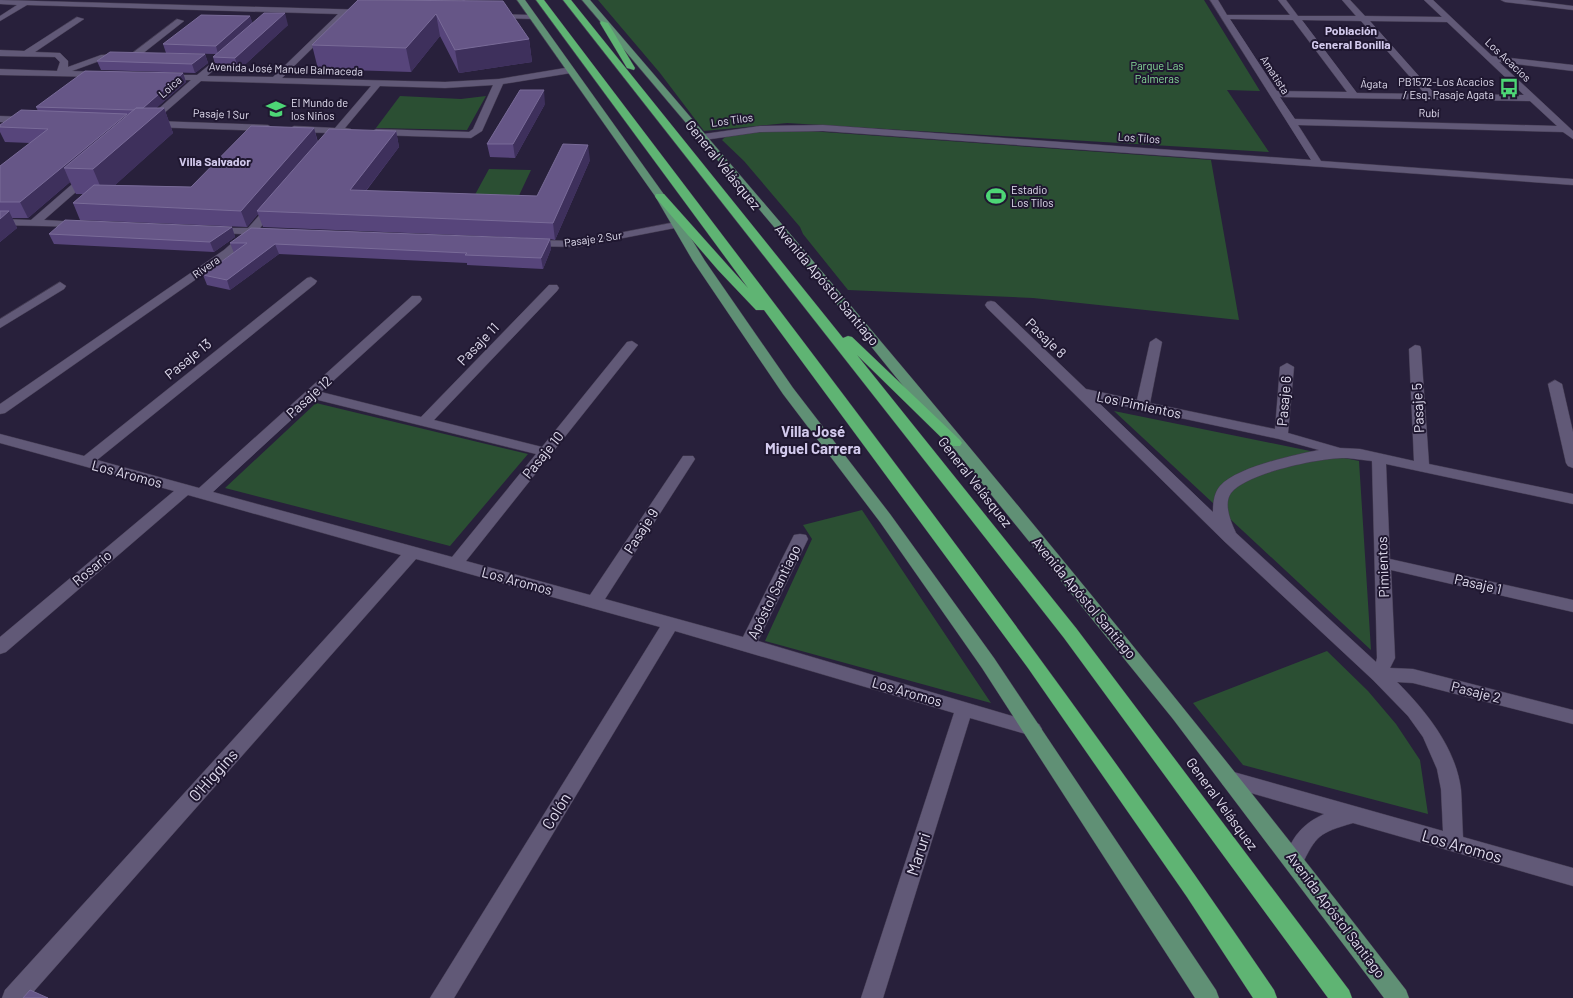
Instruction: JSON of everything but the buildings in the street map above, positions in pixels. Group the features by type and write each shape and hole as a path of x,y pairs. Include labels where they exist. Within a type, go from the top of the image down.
{"highway":[{"path":"540,0 1034,663 1266,998"},
{"name":"General Velásquez","path":"567,0 1008,553 1134,716 1341,998"},
{"path":"604,23 657,113"},
{"path":"660,196 722,268 802,351"},
{"path":"810,305 955,443"}],"main road":[{"path":"521,0 660,196 699,262 788,391 885,518 1033,729 1208,998"},
{"name":"Avenida Apóstol Santiago","path":"586,0 859,322 955,443 1173,706 1398,998"}],"street":[{"path":"157,6 166,0"},
{"path":"223,8 233,0"},
{"path":"291,10 302,0"},
{"path":"356,12 368,0"},
{"name":"Amatista","path":"1214,0 1317,162"},
{"path":"1282,0 1354,95"},
{"path":"1346,0 1433,97"},
{"name":"Los Acacios","path":"1428,0 1573,136"},
{"path":"1505,0 1573,8"},
{"path":"0,19 28,1"},
{"path":"0,2 96,2 157,6 374,12"},
{"path":"266,19 277,10"},
{"path":"275,80 344,12"},
{"path":"485,16 533,17"},
{"path":"1225,17 1450,20"},
{"path":"27,54 80,19"},
{"path":"134,56 180,21"},
{"name":"Loica","path":"141,126 199,78 216,59 234,47"},
{"path":"0,52 60,57 64,64 60,74"},
{"path":"60,74 107,56 153,57"},
{"path":"1490,58 1573,68"},
{"name":"Avenida José Manuel Balmaceda","path":"149,76 445,85 499,82 571,70"},
{"path":"0,72 110,75"},
{"name":"Pasaje 1 Sur","path":"141,126 471,135 477,131 499,82"},
{"path":"325,145 377,84"},
{"name":"Ágata","path":"1274,94 1533,98"},
{"path":"0,120 43,121"},
{"name":"Rubí","path":"1292,122 1565,129"},
{"name":"Los Tilos","path":"704,137 760,128 823,128 1317,162 1573,182"},
{"path":"34,223 98,167"},
{"name":"Rivera","path":"0,410 228,252 251,232 282,196"},
{"path":"0,222 93,226"},
{"name":"Pasaje 2 Sur","path":"523,243 577,244 676,225"},
{"path":"202,230 280,233"},
{"name":"Pasaje 13","path":"86,462 311,281"},
{"path":"0,324 60,286"},
{"name":"Pasaje 11","path":"424,422 553,288"},
{"name":"Pasaje 12","path":"202,494 416,299"},
{"name":"Pasaje 8","path":"991,306 1080,392"},
{"path":"1142,406 1156,342"},
{"name":"Pasaje 10","path":"455,564 632,345"},
{"name":"Pasaje 5","path":"1415,349 1422,467"},
{"name":"Pasaje 6","path":"1281,435 1287,368"},
{"path":"1555,384 1573,463"},
{"name":"Los Pimientos","path":"1080,392 1281,435 1343,452 1573,499"},
{"name":"Los Pimientos","path":"1080,392 1414,711 1430,733 1439,751 1451,789 1453,844"},
{"path":"311,394 546,452"},
{"name":"Los Aromos","path":"0,438 748,645 1033,729"},
{"name":"Los Pimientos","path":"1231,538 1222,516 1220,503 1225,491 1231,484 1241,478 1296,460 1343,452"},
{"name":"Pimientos","path":"1378,675 1386,658 1379,458"},
{"name":"Pasaje 9","path":"594,602 688,459"},
{"name":"Rosario","path":"0,647 185,490"},
{"name":"Apóstol Santiago","path":"748,645 800,539"},
{"name":"O'Higgins","path":"13,998 413,552"},
{"name":"Pasaje 1","path":"1383,563 1573,606"},
{"name":"Colón","path":"441,998 670,624"},
{"name":"Pasaje 2","path":"1378,675 1413,676 1573,718"},
{"name":"Maruri","path":"872,998 964,709"},
{"name":"Los Aromos","path":"1230,779 1573,878"},
{"path":"1294,861 1296,852 1310,832 1322,824 1351,814"}],"green space":[{"name":"Parque Las Palmeras","path":"598,0 1204,0 1260,91 1227,90 1269,152 787,123 704,131 660,73"},
{"path":"400,96 461,99 486,96 467,130 376,128"},
{"name":"Estadio Los Tilos","path":"809,131 1211,160 1239,320 1033,298 848,290 803,234 800,227 744,161 722,140 725,137 760,132"},
{"path":"489,169 531,170 515,204 471,202"},
{"path":"316,403 528,454 450,546 225,488"},
{"path":"1114,411 1359,461 1371,650"},
{"path":"862,510 991,703 765,641 812,539 803,525"},
{"path":"1327,651 1368,691 1396,724 1420,760 1428,814 1243,765 1193,703"}],"place":[{"name":"PB1572-Los Acacios / Esq. Pasaje Agata","path":"1509,88"},
{"name":"El Mundo de los Niños","path":"276,109"},
{"name":"Estadio Los Tilos","path":"996,196"}],"district":[{"name":"Población General Bonilla","path":"1351,38"},
{"name":"Villa Salvador","path":"215,162"},
{"name":"Villa José Miguel Carrera","path":"813,440"}]}
